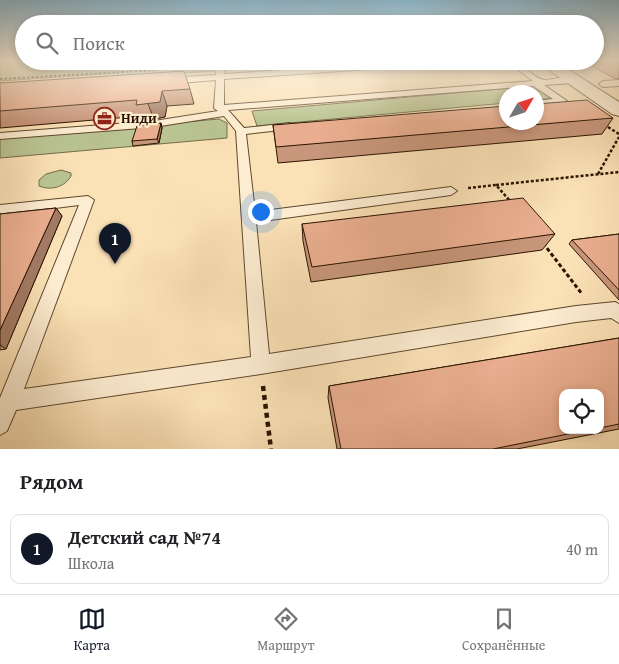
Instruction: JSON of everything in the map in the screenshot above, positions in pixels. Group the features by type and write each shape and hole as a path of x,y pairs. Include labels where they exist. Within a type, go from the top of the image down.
{"street":[{"path":"573,81 619,110"}],"lane":[{"path":"161,82 171,81"},
{"path":"220,81 222,110 241,131 261,365"},
{"path":"0,136 154,124 222,110 556,81"},
{"path":"538,82 542,85"},
{"path":"603,84 619,83"},
{"path":"544,87 562,101 544,103"},
{"path":"241,131 300,126"},
{"path":"249,218 451,191"},
{"path":"0,210 88,200 0,424"},
{"path":"10,401 261,365 596,312 615,310 619,315"}],"path":[{"path":"598,175 619,137"},
{"path":"451,191 619,172"},
{"path":"496,185 513,204"},
{"path":"542,243 596,312"},
{"path":"261,365 271,449"}],"green space":[{"path":"499,89 499,104 257,126 252,111"},
{"path":"544,93 551,98 544,99"},
{"path":"219,119 227,123 227,138 0,158 0,138"},
{"path":"61,170 71,173 71,176 65,183 53,188 39,186 39,180 46,174"}],"building":[{"path":"31,81 187,81 190,89 162,91 160,102 136,105 137,100 0,111 0,83"},
{"path":"587,100 613,118 544,124 544,103"},
{"path":"499,107 499,128 276,147 273,125"},
{"path":"161,123 157,139 132,141 137,126"},
{"path":"523,198 555,234 312,267 302,224"},
{"path":"56,208 0,330 0,214"},
{"path":"619,234 619,290 572,240"},
{"path":"619,338 619,424 604,427 604,389 559,389 559,434 568,434 493,449 341,449 329,386"}],"place":[{"name":"Ниди","path":"105,118"},
{"name":"Детский сад №74","path":"115,264"}]}
